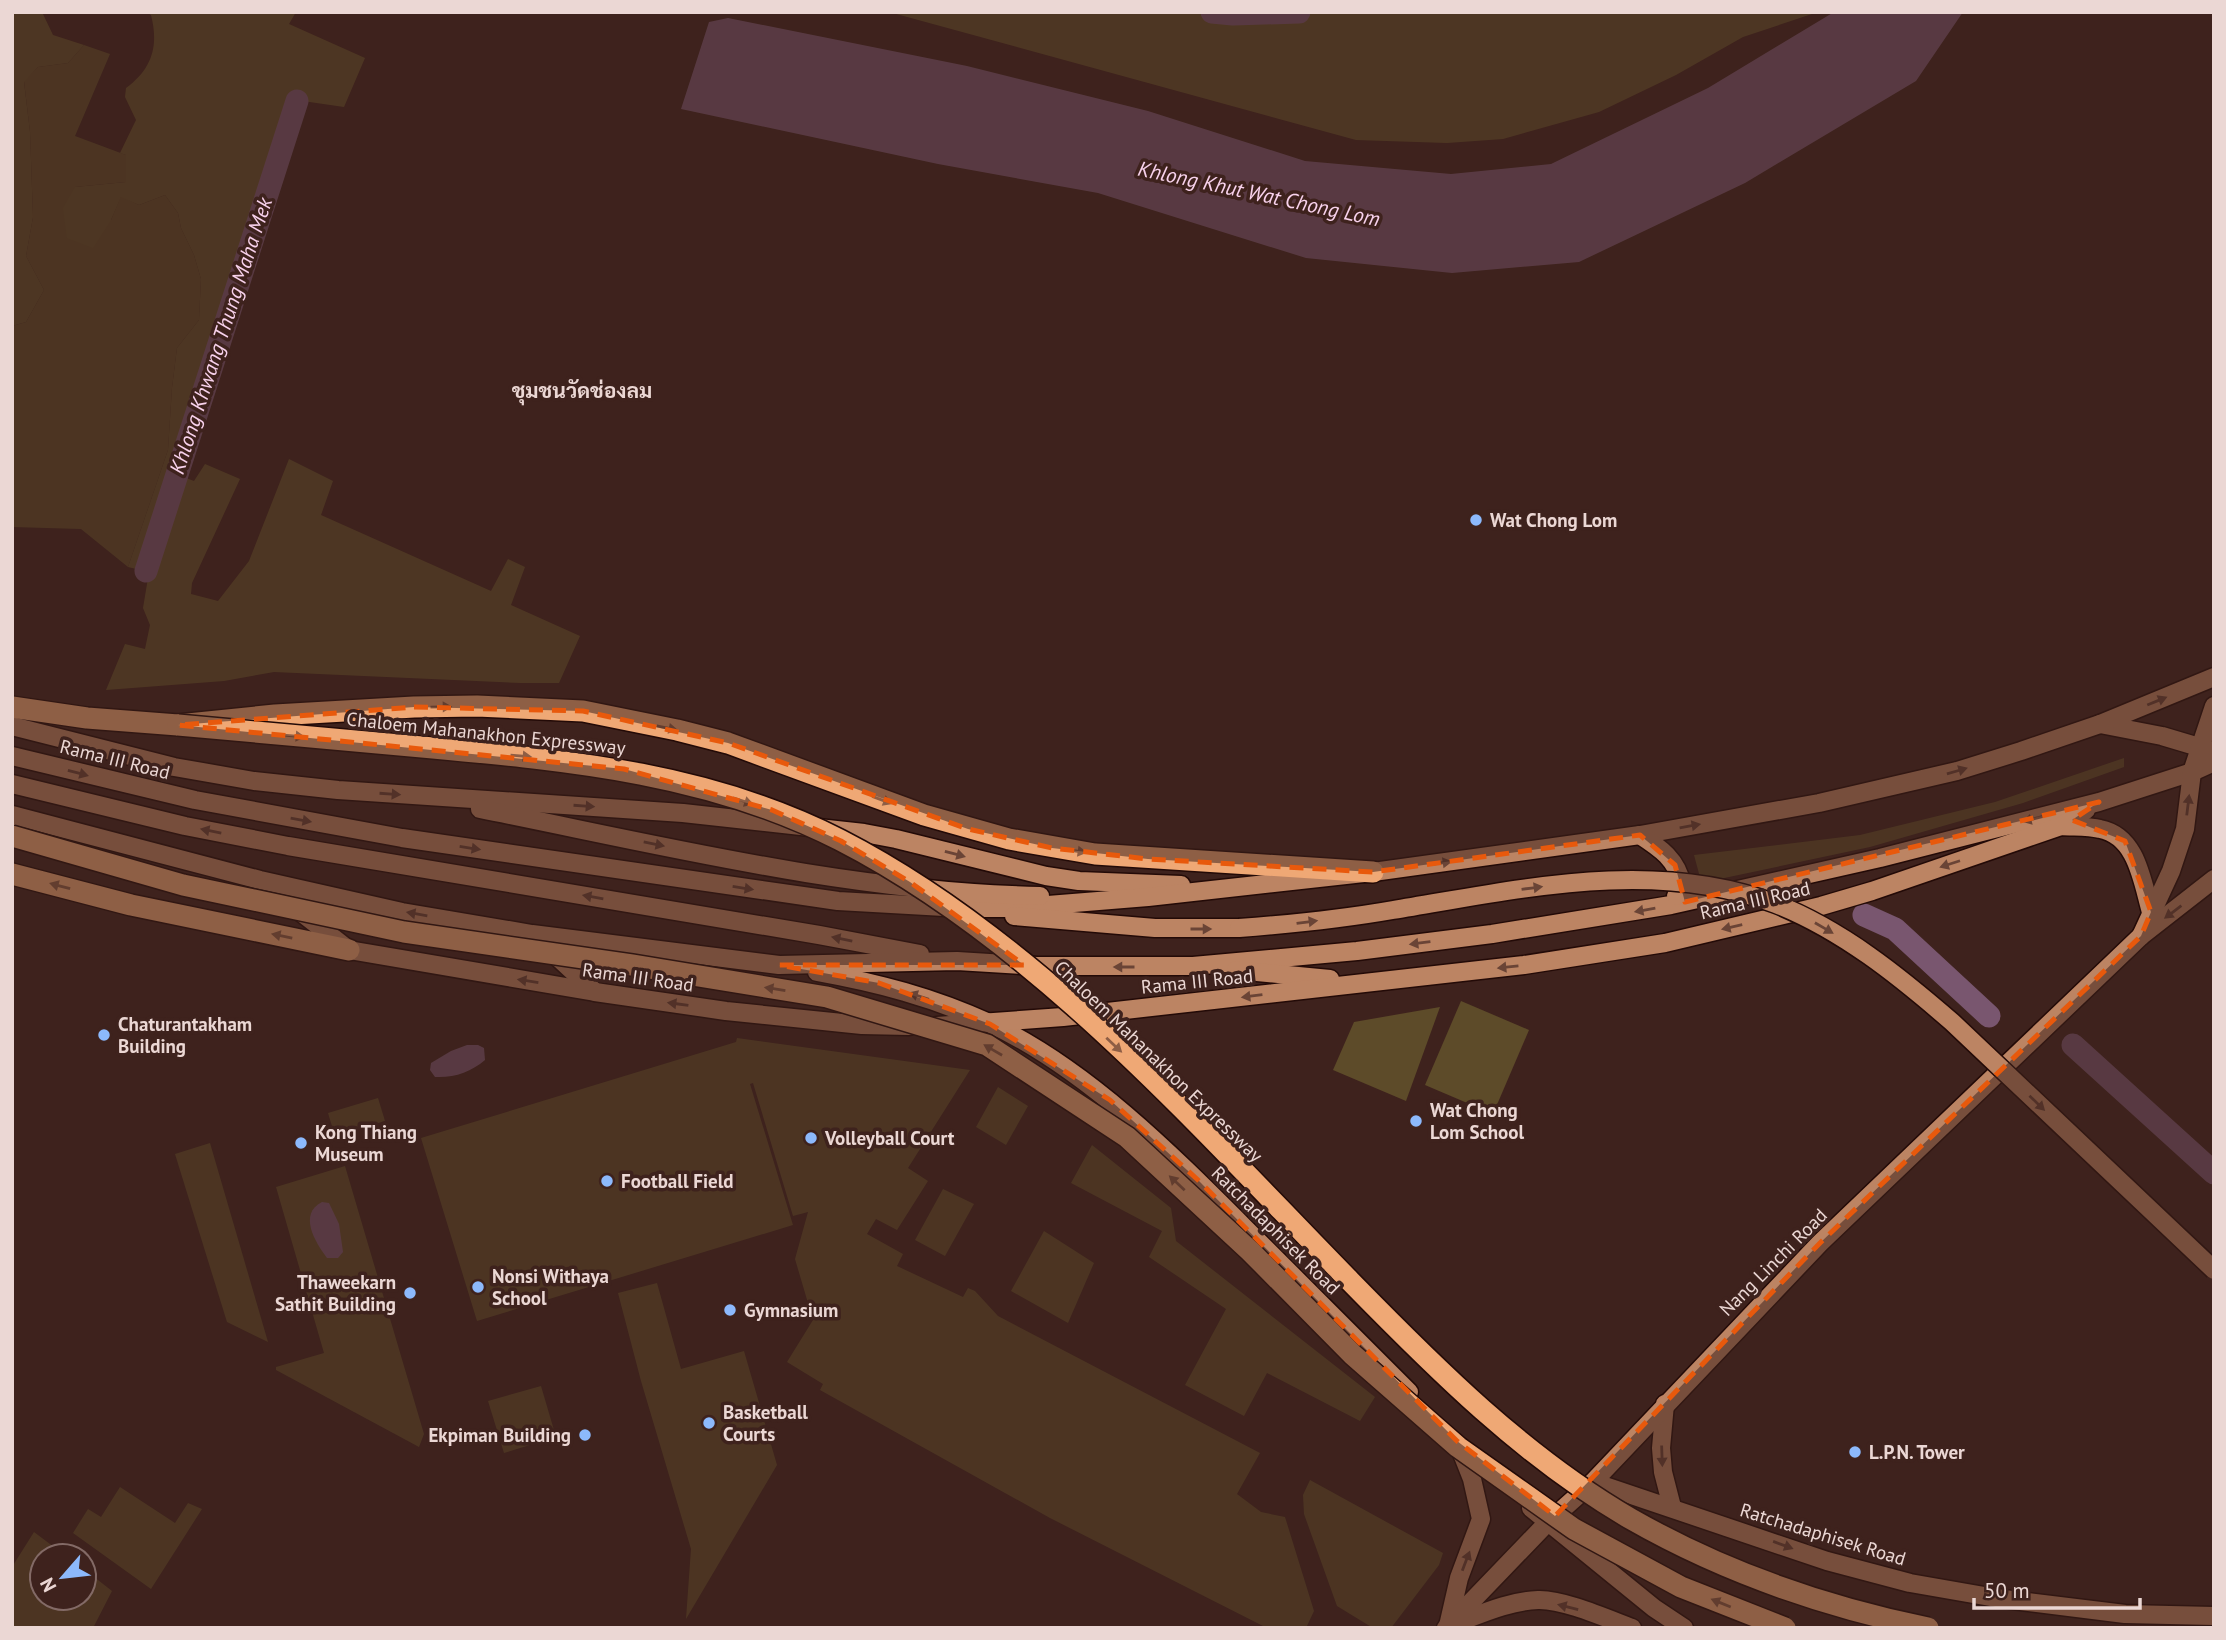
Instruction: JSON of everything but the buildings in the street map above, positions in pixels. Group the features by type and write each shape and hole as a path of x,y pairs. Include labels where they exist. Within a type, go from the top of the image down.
{"highway":[{"path":"177,725 275,715 414,707 477,706 583,711 728,743 924,815 1009,839 1074,851 1148,859 1373,872"},
{"name":"Chaloem Mahanakhon Expressway","path":"12,707 88,718 554,759 624,769 695,785 772,810 841,841 910,882 980,929 1047,983 1178,1106 1405,1337 1487,1414 1559,1471 1630,1518 1706,1557 1793,1590 1880,1618 1928,1628"},
{"path":"12,836 183,885 404,932 827,997 987,1045 1127,1137 1250,1251 1353,1355 1458,1447 1574,1529 1681,1587 1785,1628"},
{"path":"12,874 131,905 349,950"}],"main road":[{"name":"Rama III Road","path":"12,756 195,800 402,838 850,902 1011,908 1249,887 1373,872 1640,835 1819,803 1957,771 2100,724 2214,677"},
{"name":"Nang Linchi Road","path":"2141,936 2171,870 2185,830 2192,772 2207,749 2214,706"},
{"path":"2100,724 2207,749"},
{"name":"Rama III Road","path":"12,726 174,767 254,781 418,797 617,808 864,833 926,846 1011,869 1079,881 1249,887"},
{"name":"Rama III Road","path":"12,814 260,880 402,912 533,934 779,965 957,961 1037,966 1193,966 1357,951 1492,934 1671,905 1805,876 2099,802 2192,772 2214,762"},
{"name":"Rama III Road","path":"12,784 186,826 398,866 796,931 957,961"},
{"path":"418,797 725,859 889,886 982,894 1148,897"},
{"name":"Rama III Road","path":"260,880 349,950 595,992 726,1011 850,1024 949,1026 990,1024 1524,965 1665,943 1821,906 2061,826 2099,802"},
{"path":"2061,826 2099,828 2125,841 2138,866 2151,912"},
{"path":"1640,835 1664,850 1680,875 1682,885 1671,905"},
{"name":"Nang Linchi Road","path":"1447,1627 1548,1523 1593,1482 1820,1243 2141,936 2214,879"},
{"path":"962,908 1078,923 1155,928 1239,928 1343,918 1573,883 1622,881 1723,888 1776,905 1829,931 1907,983 1952,1022 2214,1270"},
{"path":"533,934 595,992"},
{"name":"Ratchadaphisek Road","path":"779,965 879,983 933,1000 990,1024 1038,1051 1110,1100 1198,1180 1457,1441 1548,1523 1654,1608 1684,1628"},
{"path":"1193,966 1368,982"},
{"path":"1665,1404 1661,1448 1663,1475 1672,1507"},
{"path":"1447,1627 1459,1578 1481,1518 1472,1479 1457,1441"},
{"name":"Ratchadaphisek Road","path":"1593,1482 1827,1561 1910,1583 1996,1598 2125,1614 2214,1616"},
{"path":"1447,1627 1508,1604 1541,1600 1575,1608 1632,1628"}],"highlighted area":[{"path":"414,707 583,711 728,743 968,829 1052,848 1148,859 1373,872 1640,835 1675,865 1685,902 2099,802 2072,820 2125,841 2151,912 2141,936 1820,1243 1555,1516 1457,1441 1198,1180 1110,1100 990,1024 879,983 779,965 1024,965 910,882 841,841 772,810 624,769 178,725"}],"shaded area":[{"path":"12,12 42,12 53,35 84,45 68,63 38,67 24,82 30,132 33,217 26,256 44,290 26,322 12,326"},
{"path":"146,12 296,12 289,24 365,58 344,107 289,99 256,212 170,472 194,481 205,464 240,479 192,583 191,594 218,601 249,561 289,459 333,481 321,515 491,591 508,559 525,567 511,605 580,636 559,683 274,672 224,681 106,690 125,644 145,649 150,625 143,608 149,572 128,567 168,450 177,348 199,320 201,279 194,255 181,228 178,213 165,195 139,205 121,197 111,220 93,248 67,238 63,208 75,187 126,182 126,155 120,153 136,120 125,97 126,88 142,73 153,47 151,15"},
{"path":"889,12 1818,12 1743,37 1676,75 1599,112 1503,139 1447,143 1356,140"},
{"path":"84,45 110,54 75,136 126,155 126,182 75,187 111,220 121,196 139,205 165,195 178,213 181,228 194,255 201,279 199,320 177,348 168,450 128,567 81,529 12,527 12,326 26,322 44,290 26,256 33,217 30,132 24,81 38,67 68,63"},
{"path":"2124,758 2124,767 2023,803 1870,847 1710,881 1701,881 1694,855 1860,835 1995,802"},
{"path":"1461,1001 1529,1030 1493,1114 1425,1085"},
{"path":"1440,1007 1406,1101 1333,1070 1354,1022"},
{"path":"737,1038 970,1070 908,1168 928,1181 897,1230 876,1219 867,1234 903,1254 897,1266 963,1297 968,1288 975,1291 998,1316 1260,1453 1237,1494 1261,1512 1285,1517 1314,1611 1306,1628 1267,1628 1050,1518 820,1390 823,1384 787,1362 813,1320 795,1259 808,1212 793,1216 753,1083 750,1084 793,1225 477,1321 421,1138 736,1042"},
{"path":"998,1087 1028,1106 1006,1145 976,1127"},
{"path":"378,1098 385,1121 335,1136 328,1113"},
{"path":"210,1143 268,1342 227,1322 175,1154"},
{"path":"1092,1145 1171,1208 1176,1241 1375,1397 1360,1421 1267,1373 1244,1416 1185,1385 1226,1309 1149,1257 1162,1231 1071,1183"},
{"path":"345,1166 424,1434 419,1447 276,1370 276,1367 324,1353 276,1187"},
{"path":"943,1189 974,1204 945,1256 915,1240"},
{"path":"1044,1231 1094,1263 1068,1323 1011,1291"},
{"path":"657,1283 681,1369 744,1351 777,1465 686,1619 691,1549 618,1293"},
{"path":"541,1386 556,1437 504,1453 488,1401"},
{"path":"1310,1480 1443,1553 1439,1565 1391,1628 1373,1628 1337,1606 1304,1514 1303,1495"},
{"path":"120,1487 175,1523 188,1503 202,1509 151,1589 98,1551 98,1542 86,1542 73,1533 88,1509 101,1517"},
{"path":"34,1532 47,1542 28,1542 28,1612 98,1612 98,1580 112,1591 93,1628 12,1628 12,1567"}],"water":[{"name":"Khlong Khut Wat Chong Lom","path":"1834,12 1963,12 1916,81 1745,183 1579,262 1452,273 1306,258 1098,193 938,164 681,109 709,22 728,18 967,66 1148,111 1305,161 1451,174 1551,164 1708,88"},
{"path":"467,1045 484,1048 485,1060 462,1073 435,1077 430,1070 431,1063"},
{"path":"322,1202 329,1203 339,1224 343,1252 338,1258 327,1258 311,1228 311,1214"}],"waterway":[{"path":"1212,12 1299,12"},
{"name":"Khlong Khwang Thung Maha Mek","path":"146,571 297,101"},
{"path":"1864,915 1895,929 1989,1016"},
{"path":"2073,1045 2214,1173"}],"place":[{"name":"Wat Chong Lom","path":"1476,520"},
{"name":"Chaturantakham Building","path":"104,1035"},
{"name":"Wat Chong Lom School","path":"1416,1121"},
{"name":"Volleyball Court","path":"811,1138"},
{"name":"Kong Thiang Museum","path":"301,1143"},
{"name":"Football Field","path":"607,1181"},
{"name":"Nonsi Withaya School","path":"478,1287"},
{"name":"Thaweekarn Sathit Building","path":"410,1293"},
{"name":"Gymnasium","path":"730,1310"},
{"name":"Basketball Courts","path":"709,1423"},
{"name":"Ekpiman Building","path":"585,1435"},
{"name":"L.P.N. Tower","path":"1855,1452"}],"district":[{"name":"ชุมชนวัดช่องลม","path":"582,391"}]}
